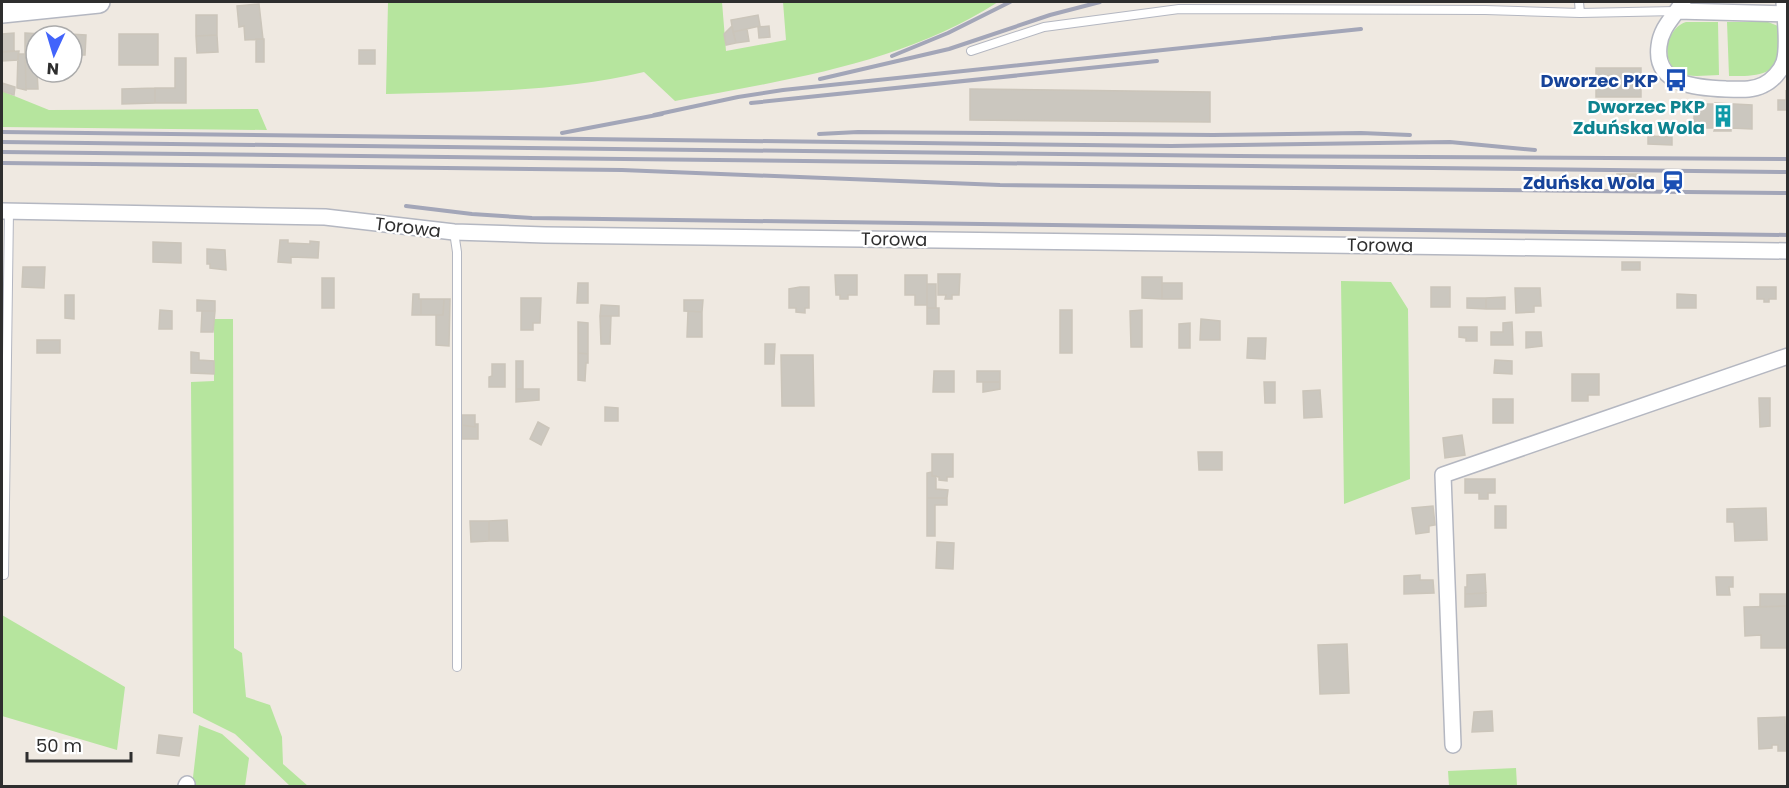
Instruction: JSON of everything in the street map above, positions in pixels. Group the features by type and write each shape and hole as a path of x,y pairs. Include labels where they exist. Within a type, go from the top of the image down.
{"street":[{"path":"2,12 99,2"},
{"path":"1680,6 1786,10 1784,62 1772,79 1764,85 1748,90 1696,88 1676,80 1666,72 1660,60 1658,47 1664,27 1680,6"},
{"name":"Torowa","path":"5,211 324,217 454,232 545,235 1788,251"},
{"path":"1453,745 1443,475 1788,356"}],"lane":[{"path":"1579,2 1580,13"},
{"path":"971,51 1044,27 1179,9 1485,10 1580,13 1680,6"},
{"path":"4,575 5,211"},
{"path":"454,232 457,252 457,667"}],"green space":[{"path":"388,2 722,2 726,51 786,40 783,2 998,2 922,41 883,55 800,77 675,101 644,72 580,84 548,87 386,94"},
{"path":"1686,22 1718,22 1719,75 1684,75 1673,68 1669,62 1667,54 1670,38 1679,26"},
{"path":"1727,22 1768,22 1778,26 1779,56 1770,70 1755,75 1729,76"},
{"path":"2,91 49,110 258,109 267,130 2,127"},
{"path":"1341,281 1391,282 1408,309 1410,479 1344,504"},
{"path":"214,319 233,319 234,648 242,653 246,697 270,705 282,737 283,764 308,786 290,786 235,734 193,713 191,382 214,381"},
{"path":"2,615 125,687 117,750 2,716"},
{"path":"199,725 222,734 249,758 245,786 192,786"},
{"path":"1516,768 1517,786 1449,786 1448,771"}],"building":[{"path":"259,4 263,39 245,40 244,26 239,27 237,6"},
{"path":"196,15 217,15 217,35 196,36"},
{"path":"758,15 760,26 733,32 731,20"},
{"path":"732,26 736,43 726,45 724,34"},
{"path":"769,26 770,37 759,38 758,27"},
{"path":"747,29 749,41 736,43 733,32"},
{"path":"14,33 14,51 2,52 2,34"},
{"path":"119,34 158,34 158,65 119,65"},
{"path":"84,35 86,35 84,55"},
{"path":"217,35 218,52 197,53 196,36"},
{"path":"256,39 264,39 264,62 256,62"},
{"path":"359,50 375,50 375,64 359,64"},
{"path":"19,51 18,60 2,61 2,52"},
{"path":"18,54 24,54 26,90 17,88"},
{"path":"175,58 186,58 186,103 155,103 155,88 175,88"},
{"path":"1596,68 1641,68 1641,97 1596,97"},
{"path":"2,83 15,87 14,95 2,91"},
{"path":"26,84 38,84 38,89 26,89"},
{"path":"155,88 155,103 122,104 122,89"},
{"path":"970,89 1210,92 1210,122 970,120"},
{"path":"1786,90 1788,110 1778,110 1778,100 1786,100"},
{"name":"Dworzec PKP Zduńska Wola","path":"1694,104 1752,105 1752,129 1731,128 1731,131 1714,131 1715,128 1694,128"},
{"path":"1648,136 1672,137 1672,145 1648,144"},
{"path":"1617,174 1640,174 1640,182 1617,182"},
{"path":"280,240 288,240 288,243 319,242 318,258 291,257 291,263 278,262"},
{"path":"153,242 181,243 181,263 153,262"},
{"path":"207,249 225,250 226,270 210,268 210,264 207,264"},
{"path":"1622,262 1640,262 1640,270 1622,270"},
{"path":"23,267 45,267 44,288 22,287"},
{"path":"938,274 960,274 959,295 952,295 952,299 945,299 946,295 938,295"},
{"path":"835,275 857,275 857,295 848,295 848,299 840,299 840,295 836,295"},
{"path":"905,275 927,275 927,305 915,305 915,295 905,295"},
{"path":"1142,277 1162,277 1162,299 1142,298"},
{"path":"322,278 334,278 334,308 322,308"},
{"path":"578,283 588,283 588,303 577,303"},
{"path":"1162,283 1182,283 1182,299 1162,299"},
{"path":"927,284 936,284 936,308 927,308"},
{"path":"809,287 809,308 805,308 805,313 796,312 796,308 789,308 789,289"},
{"path":"1431,287 1450,287 1450,307 1431,307"},
{"path":"1757,287 1776,287 1776,299 1764,302 1764,299 1757,299"},
{"path":"1515,288 1540,288 1541,306 1534,306 1534,312 1516,313"},
{"path":"413,294 419,294 419,299 421,299 421,315 412,315"},
{"path":"1677,294 1696,295 1696,308 1677,308"},
{"path":"65,295 74,295 74,319 65,318"},
{"path":"1505,297 1505,309 1486,309 1486,298"},
{"path":"521,298 541,298 540,323 533,323 533,330 521,330"},
{"path":"1467,298 1486,298 1486,309 1467,308"},
{"path":"421,299 444,299 443,315 421,315"},
{"path":"444,299 450,299 449,346 436,345 436,315 443,315"},
{"path":"197,300 215,301 215,311 197,311"},
{"path":"684,300 703,300 702,312 684,311"},
{"path":"601,305 619,306 619,316 600,316"},
{"path":"927,308 939,308 939,324 927,324"},
{"path":"160,310 172,311 172,329 159,329"},
{"path":"1060,310 1072,310 1072,353 1060,353"},
{"path":"1142,310 1142,347 1131,347 1130,311"},
{"path":"202,311 215,311 213,332 201,332"},
{"path":"688,311 702,312 702,337 687,337"},
{"path":"600,316 611,316 610,344 601,344"},
{"path":"1201,319 1220,321 1220,340 1200,340"},
{"path":"578,322 588,323 588,354 578,353"},
{"path":"1512,322 1513,345 1491,345 1491,332 1503,332 1503,323"},
{"path":"1190,323 1190,348 1179,348 1179,324"},
{"path":"1459,327 1477,327 1477,341 1466,341 1466,338 1459,337"},
{"path":"1526,332 1541,332 1542,346 1526,348"},
{"path":"1248,338 1266,338 1265,359 1247,358"},
{"path":"37,340 60,340 60,353 37,353"},
{"path":"765,344 775,344 774,364 765,364"},
{"path":"191,352 199,353 199,360 214,361 214,374 191,373"},
{"path":"578,353 588,354 585,381 578,380"},
{"path":"781,355 813,355 814,406 782,406"},
{"path":"1495,360 1512,361 1512,374 1494,373"},
{"path":"516,361 523,361 523,389 516,389"},
{"path":"492,364 505,364 505,387 489,387"},
{"path":"934,371 954,371 954,392 933,392"},
{"path":"977,371 1000,371 1000,382 977,382"},
{"path":"1572,374 1599,374 1599,395 1588,395 1588,401 1572,401"},
{"path":"983,382 1000,382 1000,389 983,392"},
{"path":"1264,382 1275,382 1275,403 1265,403"},
{"path":"516,389 539,389 539,400 516,402"},
{"path":"1320,390 1322,417 1304,418 1303,391"},
{"path":"1759,398 1770,398 1770,426 1760,427"},
{"path":"1493,399 1513,399 1513,423 1493,423"},
{"path":"605,407 618,408 618,421 605,421"},
{"path":"462,415 475,415 475,427 462,425"},
{"path":"538,422 549,428 541,445 530,439"},
{"path":"475,424 478,424 478,439 462,439 462,425 475,427"},
{"path":"1462,435 1465,455 1445,458 1443,438"},
{"path":"1198,452 1222,452 1222,470 1199,470"},
{"path":"932,454 953,454 953,477 947,477 947,481 932,476"},
{"path":"932,472 932,476 936,476 936,489 948,490 947,498 927,498 927,473"},
{"path":"1465,479 1495,479 1495,493 1488,493 1488,499 1479,499 1479,493 1465,493"},
{"path":"927,498 947,498 947,505 935,505 935,536 927,536"},
{"path":"1433,506 1435,525 1429,526 1429,532 1416,534 1412,508"},
{"path":"1495,506 1506,506 1506,528 1495,528"},
{"path":"1766,508 1767,540 1735,541 1734,522 1727,522 1727,509"},
{"path":"507,520 508,541 489,541 489,521"},
{"path":"470,521 489,521 489,541 471,542"},
{"path":"937,542 954,543 953,569 936,568"},
{"path":"1485,574 1486,593 1465,594 1467,575"},
{"path":"1420,575 1420,580 1433,580 1434,593 1404,594 1404,576"},
{"path":"1716,577 1733,577 1733,587 1729,587 1730,595 1717,595"},
{"path":"1486,593 1486,606 1465,607 1465,594"},
{"path":"1760,594 1788,594 1788,610 1786,606 1760,607"},
{"path":"1786,606 1788,648 1761,648 1761,635 1745,636 1744,607"},
{"path":"1347,644 1349,693 1320,694 1318,645"},
{"path":"1492,711 1493,731 1472,732 1474,712"},
{"path":"1785,717 1786,751 1778,751 1778,745 1759,749 1758,718"},
{"path":"159,735 182,738 179,756 157,753"}],"railway":[{"path":"892,56 948,33 1010,2"},
{"path":"820,79 949,49 1050,15 1100,2"},
{"path":"654,115 783,90 1361,29"},
{"path":"751,103 1157,61"},
{"path":"562,133 662,114"},
{"path":"2,132 1171,146 1450,142 1535,150"},
{"path":"819,134 858,132 1410,135"},
{"path":"2,142 1238,156 1788,159"},
{"path":"2,152 1788,172"},
{"path":"2,163 622,170 1000,185 1788,193"},
{"path":"406,206 532,218 1788,235"}],"place":[{"name":"Dworzec PKP","path":"1676,80"},
{"name":"Dworzec PKP Zduńska Wola","path":"1723,116"},
{"name":"Zduńska Wola","path":"1673,182"}]}
